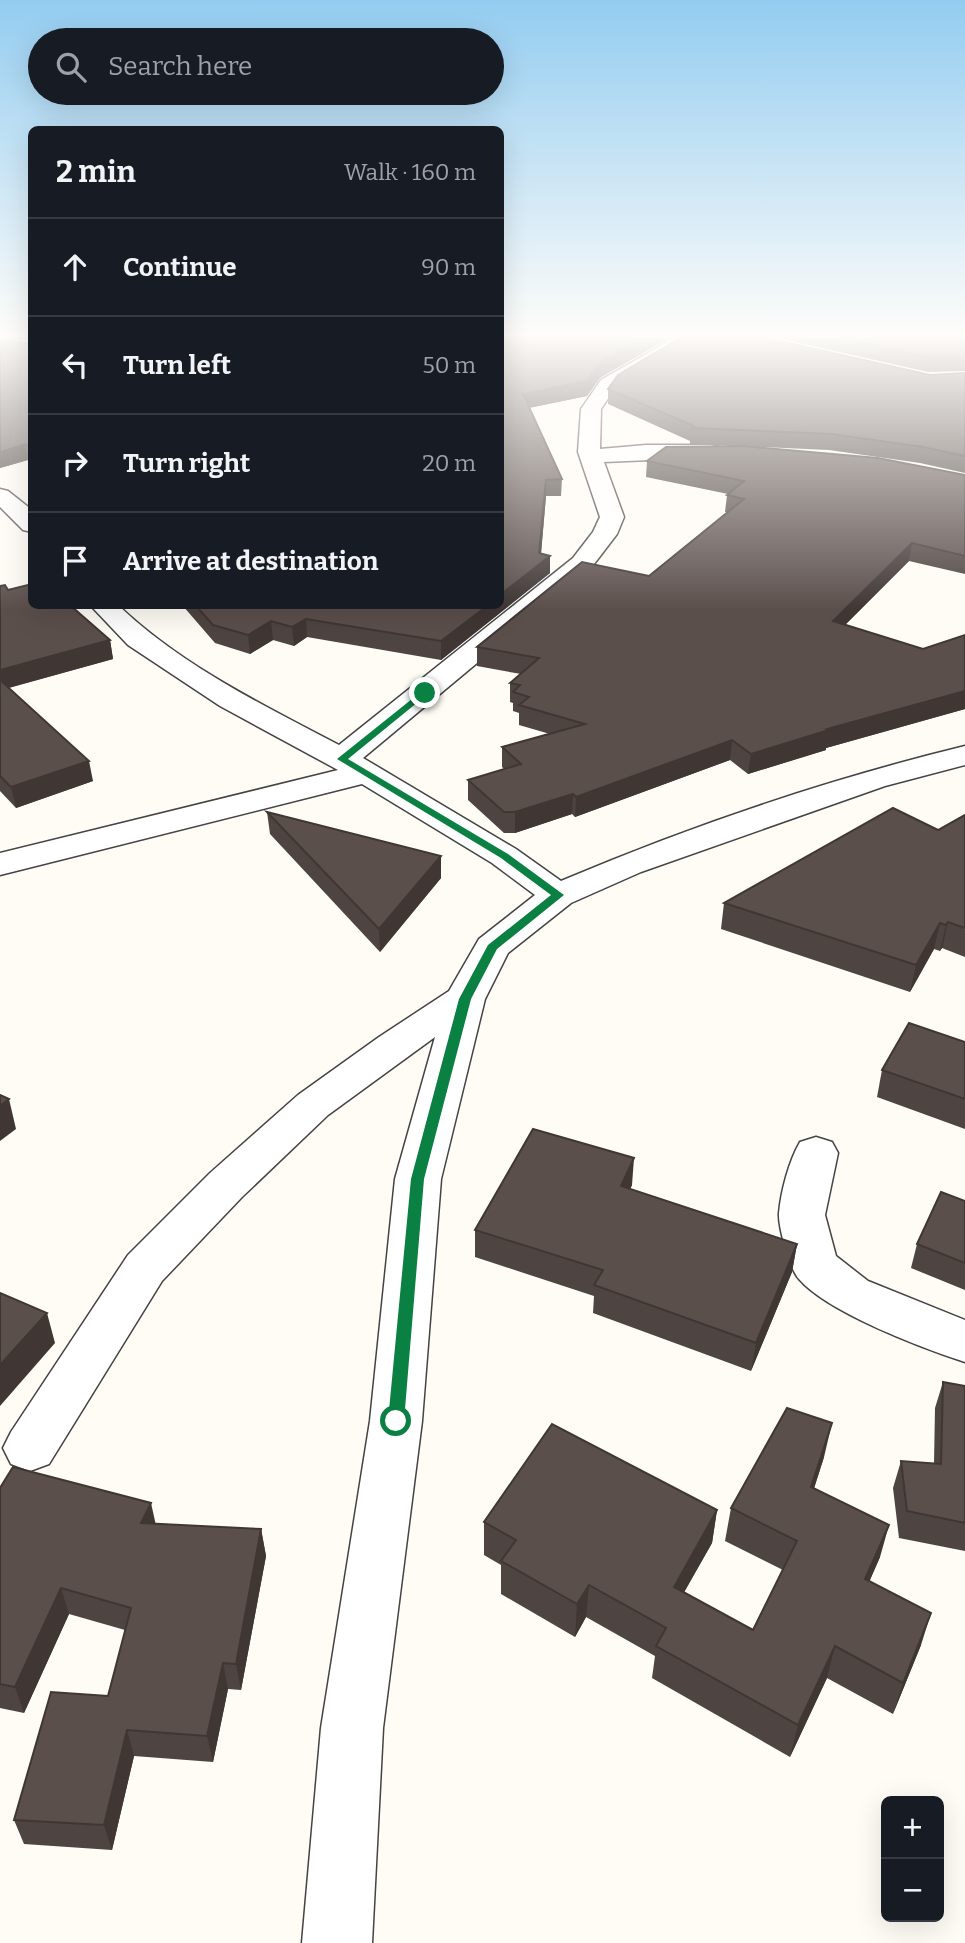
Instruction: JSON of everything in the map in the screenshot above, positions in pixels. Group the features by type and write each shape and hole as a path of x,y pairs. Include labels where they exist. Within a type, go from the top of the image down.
{"street":[{"path":"0,864 354,766 582,563 605,534 612,517 590,457 591,429"},
{"path":"590,457 646,452 735,453"},
{"path":"0,496 28,521"},
{"path":"107,609 138,639 231,700 354,766 504,856 558,895"},
{"path":"337,1943 352,1728 396,1421 418,1179 465,999 492,947 558,895 629,865 874,779 965,755"},
{"path":"30,1448 145,1268 226,1185 313,1105 393,1046 465,999"},
{"path":"816,1153 802,1215 815,1266 851,1294 965,1342"}],"building":[{"path":"0,429 28,429 28,446 25,444 0,452"},
{"path":"504,429 539,429 562,479 546,480 539,553 550,556 504,592"},
{"path":"708,429 965,429 965,456 923,447 831,434"},
{"path":"742,446 878,458 965,475 965,556 912,543 833,621 923,649 965,635 965,691 827,729 829,730 751,754 732,740 576,797 573,794 515,812 504,812 468,780 521,764 502,747 585,724 519,705 529,697 513,692 520,685 510,683 539,658 477,647 582,562 649,576 744,499 727,495 744,481 647,461 666,447"},
{"path":"5,585 8,590 28,585 28,609 74,609 110,640 0,670 0,586"},
{"path":"199,609 483,609 441,641 306,619 292,627 271,621 248,635 213,625"},
{"path":"0,680 89,761 11,787 0,776"},
{"path":"893,808 938,830 965,815 965,928 948,922 946,925 940,923 916,965 724,903"},
{"path":"267,812 441,856 379,929"},
{"path":"909,1023 965,1042 965,1099 882,1070"},
{"path":"0,1095 9,1099 0,1106"},
{"path":"533,1129 634,1158 621,1186 797,1244 756,1343 594,1285 603,1270 475,1230"},
{"path":"941,1192 965,1201 965,1263 917,1244"},
{"path":"0,1293 47,1313 0,1365"},
{"path":"943,1382 965,1386 965,1523 907,1511 901,1461 941,1464"},
{"path":"787,1408 832,1423 811,1487 889,1525 865,1579 931,1613 903,1683 835,1646 798,1725 656,1646 666,1628 589,1585 577,1604 501,1561 516,1540 484,1522 552,1424 717,1510 674,1587 753,1630 797,1541 731,1508"},
{"path":"13,1467 151,1503 141,1523 261,1529 236,1664 223,1663 207,1736 127,1730 104,1825 14,1820 51,1692 108,1696 131,1608 61,1588 15,1687 0,1684 0,1488"}],"route":[{"path":"396,1421 418,1179 465,999 492,947 558,895 504,856 342,759 425,693"}]}
